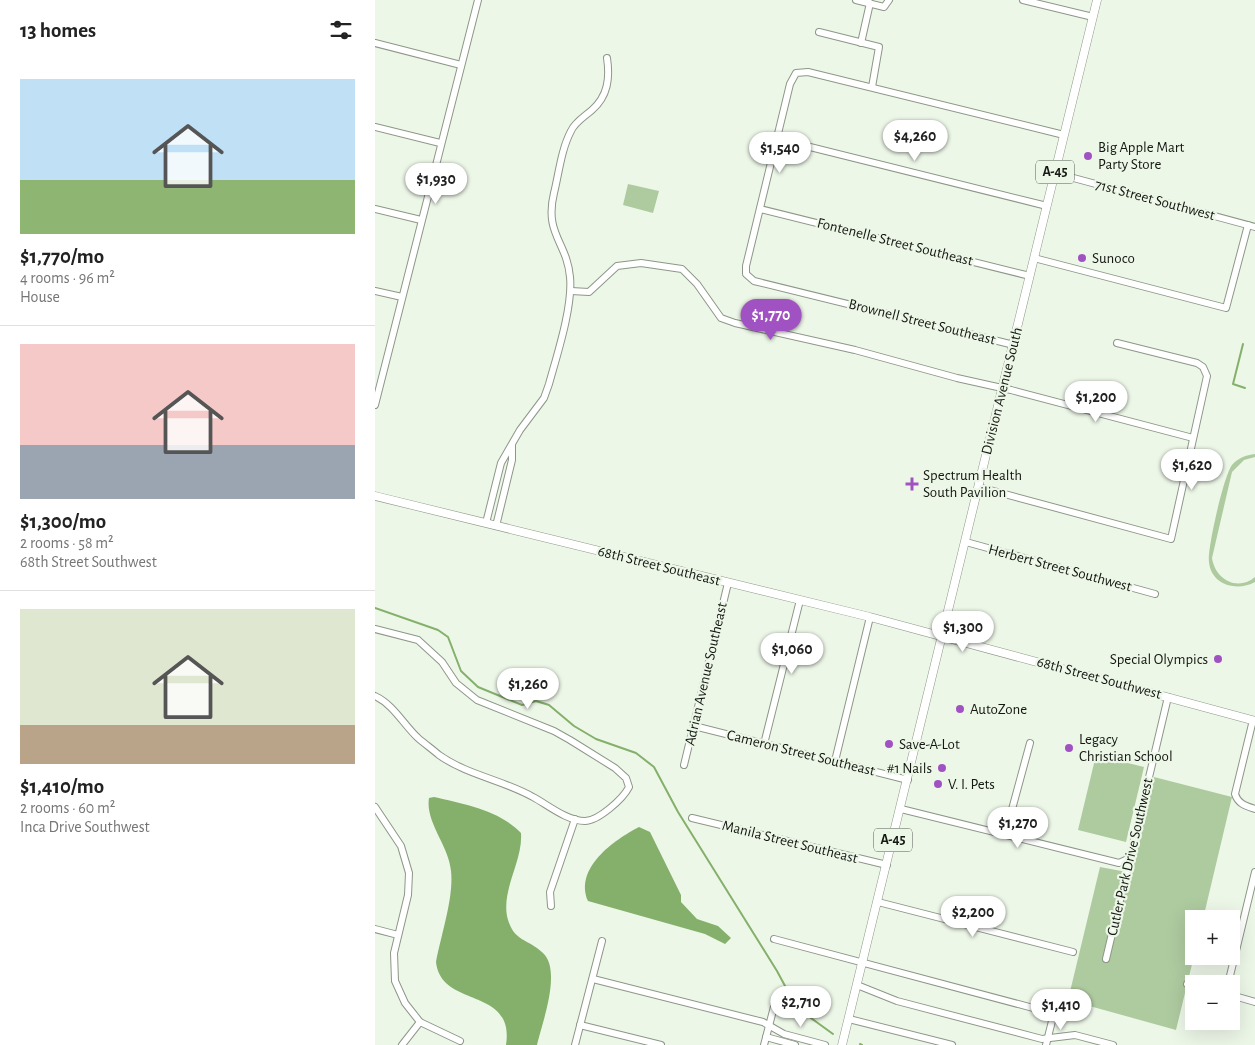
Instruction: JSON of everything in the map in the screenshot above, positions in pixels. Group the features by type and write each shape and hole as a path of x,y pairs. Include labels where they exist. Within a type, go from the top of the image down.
{"main road":[{"name":"Division Avenue South","path":"843,1045 944,636 1097,0"},
{"name":"68th Street Southeast","path":"375,496 944,636"},
{"name":"68th Street Southwest","path":"944,636 1254,720"}],"street":[{"path":"375,406 477,0"},
{"path":"857,0 884,7 889,0"},
{"path":"1023,0 1093,17"},
{"path":"861,43 870,3"},
{"path":"819,32 879,47 872,87"},
{"path":"375,43 461,65"},
{"path":"486,523 501,463 520,430 546,393 571,291 568,264 552,229 551,206 571,131 578,121 598,103 606,90 609,76 607,58"},
{"path":"760,209 793,76 796,72 808,72 872,87 1064,135"},
{"path":"375,127 441,143"},
{"path":"778,139 1047,206"},
{"name":"71st Street Southwest","path":"1055,173 1255,227"},
{"path":"375,209 421,220"},
{"name":"Brownell Street Southeast","path":"760,209 746,266 746,274 754,281 1014,345"},
{"name":"Fontenelle Street Southeast","path":"760,209 1030,276"},
{"path":"1035,258 1227,308 1247,225"},
{"path":"571,291 589,292 617,266 641,264 682,269 697,284 721,318 735,323 855,350 1193,438"},
{"path":"375,291 402,297"},
{"path":"979,487 1171,539 1207,376 1203,367 1197,363 1117,343"},
{"path":"496,526 512,460 512,446"},
{"name":"Herbert Street Southwest","path":"966,542 1155,594"},
{"name":"Adrian Avenue Southeast","path":"685,765 728,583"},
{"path":"764,744 799,600"},
{"path":"835,761 870,617"},
{"path":"375,629 418,640 427,645 442,662 456,683 477,700 554,731 615,768 626,778 629,787 619,801 605,811 587,821 575,819 525,792 460,767 441,756 418,737 400,715 375,696"},
{"name":"Cutler Park Drive Southwest","path":"1107,959 1168,697"},
{"path":"1254,720 1237,784 1237,800 1255,809"},
{"name":"Cameron Street Southeast","path":"693,726 908,780"},
{"path":"1005,835 1030,743"},
{"path":"375,807 401,846 409,873 408,895 394,953 395,981 405,1003 420,1022 460,1041"},
{"path":"901,809 1119,863 1130,858"},
{"name":"Manila Street Southeast","path":"692,818 887,865"},
{"path":"551,906 550,892 575,819"},
{"path":"1230,975 1255,872"},
{"path":"878,902 1073,952"},
{"path":"375,929 398,935"},
{"path":"774,939 1048,1012 1051,1016 1047,1042"},
{"path":"575,1045 602,941"},
{"path":"593,978 770,1026 784,1034 825,1045"},
{"path":"857,985 897,1002 1047,1042 1075,1035 1113,1045"},
{"path":"1240,998 1255,1002"},
{"path":"764,1045 775,1003"},
{"path":"849,1019 952,1045"},
{"path":"402,1045 420,1022"},
{"path":"581,1025 661,1045"},
{"path":"767,1038 795,1045"}],"shaded area":[{"path":"628,184 659,191 653,213 623,205"},
{"path":"1255,454 1255,457 1244,460 1232,472 1212,558 1217,572 1228,581 1241,583 1255,577 1255,582 1248,585 1233,586 1220,581 1211,570 1209,555 1213,528 1232,465 1245,456"},
{"path":"1096,755 1144,767 1126,842 1078,830"},
{"path":"1154,777 1232,797 1205,910 1185,910 1185,965 1192,965 1189,975 1185,975 1185,993 1176,1030 1068,1000 1100,867 1132,873"},
{"path":"434,797 469,805 492,813 521,833 519,854 507,895 506,906 507,916 513,931 521,939 543,953 548,961 551,972 549,998 537,1045 506,1045 506,1026 500,1014 489,1005 450,986 441,977 436,962 451,892 451,871 446,852 430,816 429,798"},
{"path":"639,827 650,832 681,895 681,902 697,919 718,926 731,938 725,944 705,934 588,901 585,889 591,867 608,847"}],"waterway":[{"path":"1243,344 1233,384 1245,388"},
{"path":"375,608 438,630 448,637 461,671 478,687 522,705 536,701 549,705 574,726 596,739 636,753 654,767 678,812 777,971 792,999 804,1013 833,1034"}],"place":[{"name":"Big Apple Mart Party Store","path":"1088,156"},
{"name":"Sunoco","path":"1082,258"},
{"name":"Spectrum Health South Pavilion","path":"912,484"},
{"name":"Special Olympics","path":"1218,659"},
{"name":"AutoZone","path":"960,709"},
{"name":"Save-A-Lot","path":"889,744"},
{"name":"Legacy Christian School","path":"1069,748"},
{"name":"#1 Nails","path":"942,768"},
{"name":"V. I. Pets","path":"938,784"}]}
